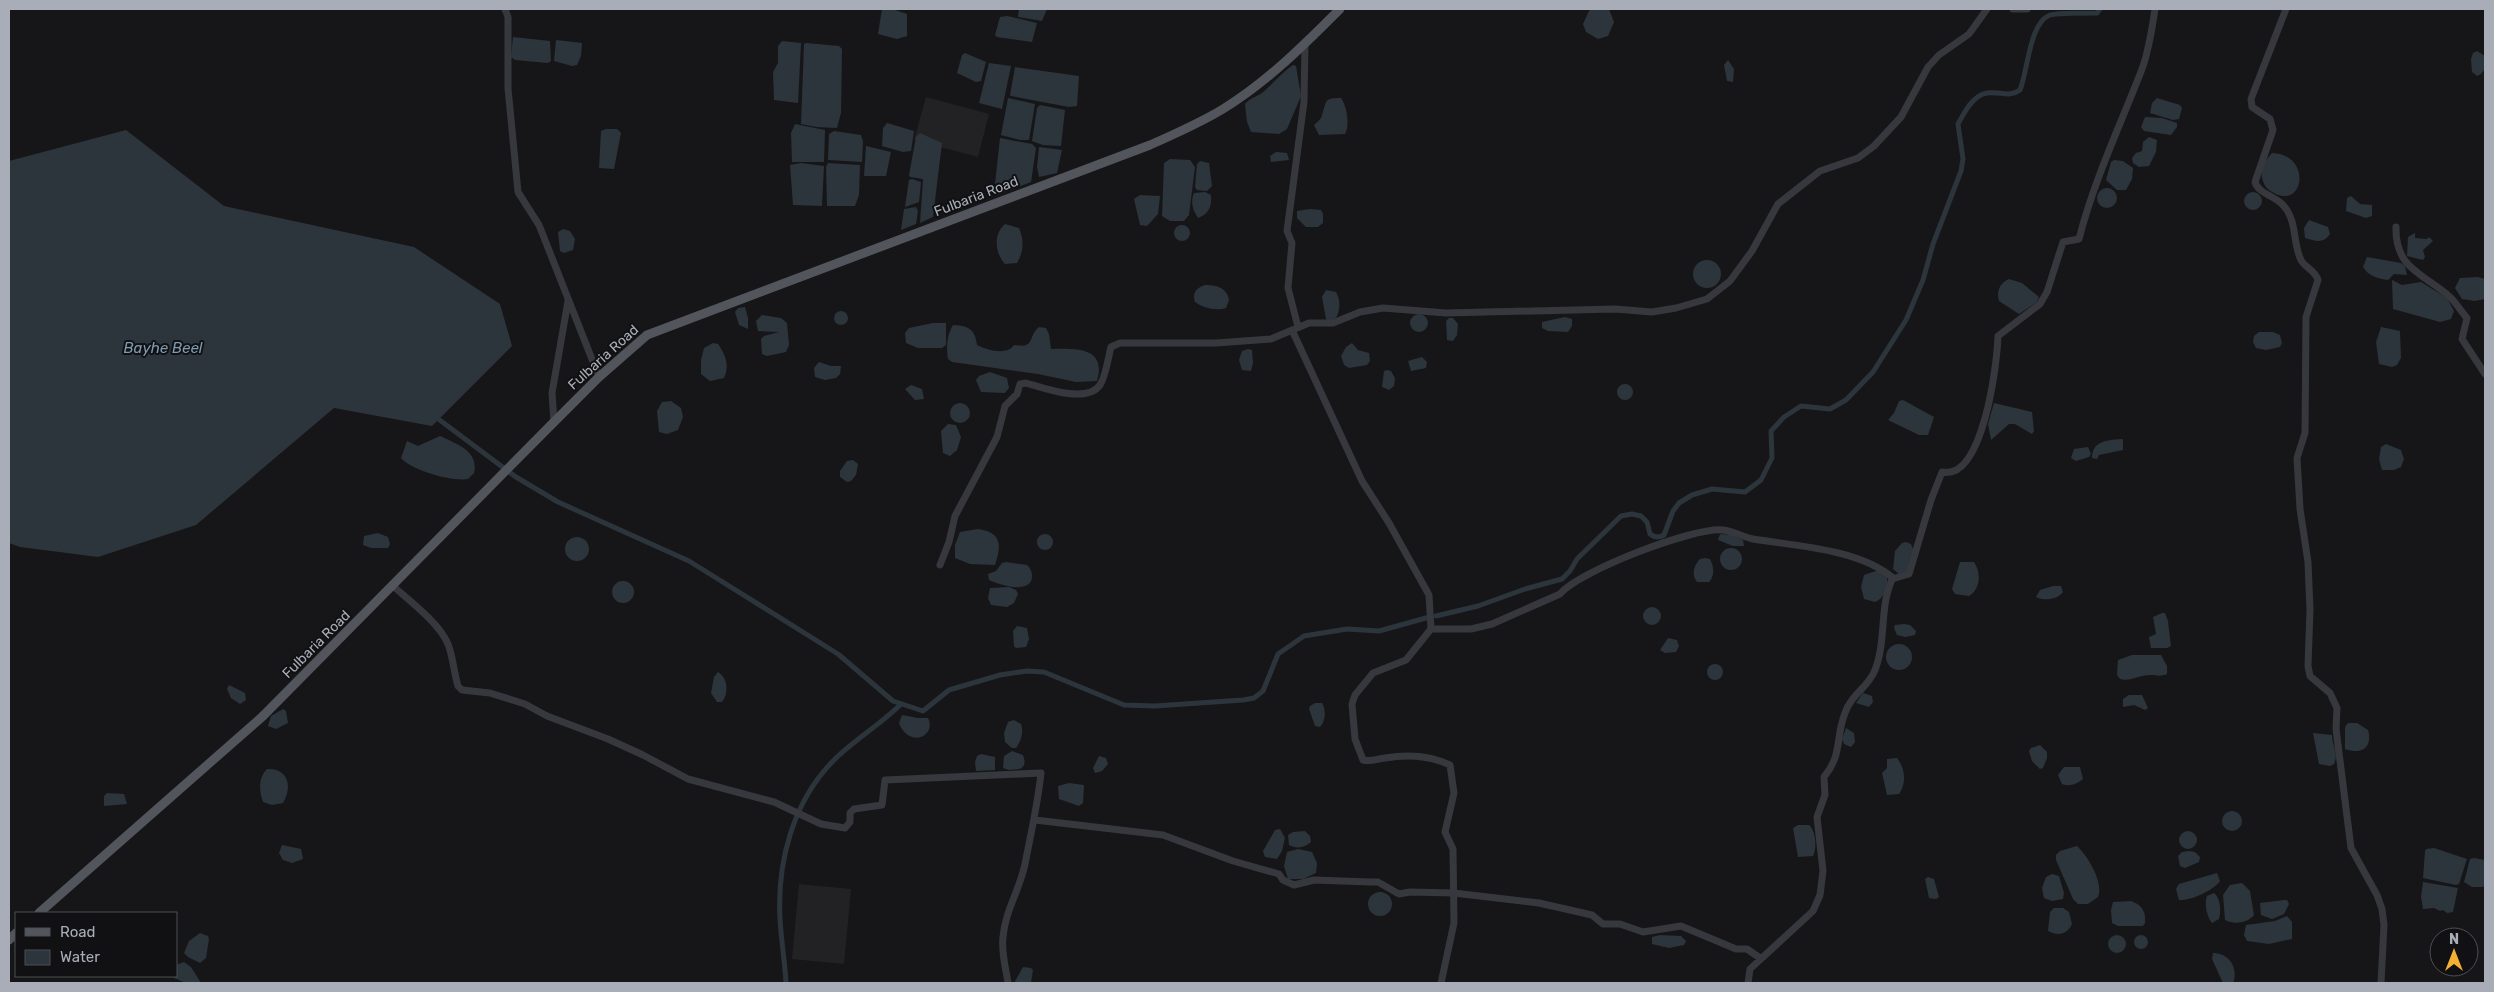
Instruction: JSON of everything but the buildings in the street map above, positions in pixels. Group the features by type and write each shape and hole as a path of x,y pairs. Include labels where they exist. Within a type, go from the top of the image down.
{"main road":[{"name":"Fulbaria Road","path":"41,912 263,716 554,422 647,335 1150,145 1190,127 1245,94 1305,44 1340,9"}],"street":[{"path":"506,9 508,17 508,88 518,192 539,225 600,377"},
{"path":"940,565 949,542 955,516 997,437 1005,406 1017,394 1020,384 1026,383 1063,394 1092,392 1100,385 1111,348 1120,343 1216,343 1271,339 1309,324 1332,323 1360,312 1383,308 1446,313 1615,309 1652,312 1676,308 1707,299 1730,281 1752,251 1778,204 1820,171 1858,158 1874,146 1901,116 1928,67 1939,55 1969,34 1986,9"},
{"path":"2013,9 2027,9"},
{"path":"1893,578 1909,574 1942,472 1954,473 1960,469 1978,438 1996,375 1998,336 2040,304 2047,292 2064,242 2079,239 2088,203 2142,68 2155,9"},
{"path":"2286,9 2250,103 2254,110 2267,116 2273,123 2269,145 2255,182 2258,188 2276,199 2288,211 2301,260 2316,275 2318,280 2306,317 2305,433 2297,458 2300,509 2308,562 2310,610 2308,666 2310,676 2330,693 2337,708 2341,777 2351,848 2378,895 2382,909 2384,925 2381,983"},
{"path":"1305,44 1304,102 1287,231 1292,243 1288,288 1295,329 1362,481 1389,523 1429,595 1431,629 1406,660 1373,673 1360,686 1352,704 1355,739 1362,760 1372,762 1406,755 1428,757 1450,765 1454,793 1445,832 1452,849 1454,923 1441,983"},
{"path":"2396,227 2396,244 2408,267 2450,298 2467,318 2462,339 2485,374"},
{"path":"554,422 552,393 568,300"},
{"path":"1431,629 1472,629 1492,624 1560,594 1566,586 1599,567 1668,542 1722,530 1752,538 1826,550 1880,567 1893,578"},
{"path":"1748,983 1750,969 1813,911 1820,895 1823,871 1817,817 1825,795 1824,777 1832,767 1839,752 1840,730 1851,698 1870,682 1876,668 1884,626 1885,605 1893,578"},
{"path":"393,586 424,614 443,635 448,644 458,686 462,690 490,693 525,704 547,716 643,755 688,779 774,802 821,824 846,828 850,822 850,813 854,809 882,805 885,780 1041,772 1035,820 1027,848 1025,865 1007,913 1002,939 1008,983"},
{"path":"1035,820 1163,835 1233,861 1279,874 1283,880 1294,884 1314,880 1378,882 1399,894 1410,892 1454,894 1563,907 1592,915 1603,924 1620,924 1643,932 1682,926 1736,949 1747,949 1760,958"}],"shaded area":[{"path":"926,97 989,114 978,157 914,140"},
{"path":"799,884 851,889 844,964 792,959"}],"water":[{"path":"882,9 892,9 907,14 907,36 897,39 878,34"},
{"path":"1019,9 1047,9 1042,21 1018,17"},
{"path":"1590,9 1609,9 1614,22 1608,36 1598,39 1586,32 1583,24"},
{"path":"1007,16 1037,23 1032,42 997,37 995,35 1000,17"},
{"path":"513,37 550,41 551,61 548,63 515,60 511,57"},
{"path":"556,40 582,43 581,56 577,65 572,66 554,61"},
{"path":"782,41 801,43 798,103 774,100 773,72 778,63 778,46"},
{"path":"804,44 839,46 842,49 841,113 837,128 801,124"},
{"path":"2477,51 2485,56 2485,68 2477,76 2472,72 2471,59 2473,53"},
{"path":"965,53 986,62 981,81 976,82 957,73 962,55"},
{"path":"1728,60 1734,69 1733,82 1727,81 1724,65"},
{"path":"989,63 1011,66 1002,109 979,103"},
{"path":"1293,65 1296,66 1301,96 1287,129 1279,134 1251,132 1247,122 1245,104 1262,93"},
{"path":"1015,67 1079,76 1077,106 1069,107 1011,96"},
{"path":"1008,98 1035,104 1029,140 1020,140 1001,135"},
{"path":"1341,98 1347,116 1347,130 1345,134 1319,135 1314,125 1321,118 1327,101"},
{"path":"2157,98 2180,105 2182,108 2179,119 2173,120 2150,113 2152,103"},
{"path":"1040,105 1065,110 1061,146 1043,145 1032,141 1037,108"},
{"path":"2145,117 2162,118 2177,123 2177,127 2171,135 2144,131 2141,127"},
{"path":"887,123 914,131 911,151 903,152 882,146 883,128"},
{"path":"795,124 825,130 824,162 792,162 791,133"},
{"path":"617,129 621,133 614,169 599,168 601,131"},
{"name":"Bayhe Beel","path":"126,130 224,206 414,247 500,304 512,346 432,426 334,408 196,525 98,557 20,547 9,543 9,161"},
{"path":"834,131 861,135 863,141 862,162 828,160 829,134"},
{"path":"920,133 942,143 933,217 920,223 923,179 910,177 909,175 916,137"},
{"path":"2149,137 2157,140 2156,152 2149,166 2139,167 2133,163 2132,158 2136,153 2142,151 2143,142"},
{"path":"1000,138 1032,144 1036,148 1031,182 997,195 994,193"},
{"path":"866,146 891,152 886,176 864,176"},
{"path":"1039,147 1062,150 1057,173 1039,177 1037,167"},
{"path":"1276,152 1287,153 1289,160 1271,162 1270,156"},
{"path":"2272,153 2285,156 2293,162 2298,170 2300,179 2298,187 2293,193 2286,196 2276,194 2268,189 2262,177 2265,162"},
{"path":"1170,159 1190,160 1195,167 1189,215 1184,221 1170,221 1162,216 1164,163"},
{"path":"2114,160 2123,161 2133,168 2132,179 2126,190 2117,190 2106,180 2111,162"},
{"path":"1200,161 1209,163 1212,186 1207,191 1197,190 1195,187 1197,164"},
{"path":"801,163 824,166 822,206 793,205 790,165"},
{"path":"828,163 860,165 859,195 855,206 827,206 826,167"},
{"path":"909,180 921,182 919,202 905,207"},
{"path":"2107,188 2114,191 2117,198 2114,205 2107,208 2100,205 2097,198 2100,191"},
{"path":"1205,192 1211,195 1211,203 1207,212 1198,218 1192,200 1194,193"},
{"path":"2249,192 2257,192 2262,197 2260,208 2249,210 2244,205 2244,197"},
{"path":"1140,195 1160,196 1158,214 1147,226 1140,225 1134,199"},
{"path":"2351,196 2360,204 2372,205 2372,216 2366,218 2346,211 2347,198"},
{"path":"916,207 918,211 916,224 901,230 904,209"},
{"path":"1321,210 1323,214 1323,223 1318,227 1306,227 1297,218 1297,211"},
{"path":"2309,220 2328,227 2330,234 2325,239 2316,241 2305,238 2304,228"},
{"path":"1005,224 1019,228 1021,232 1022,250 1017,263 1005,264 997,249 997,238"},
{"path":"1182,225 1188,227 1190,233 1188,239 1182,241 1176,239 1174,233 1176,227"},
{"path":"563,229 570,231 575,239 573,250 564,253 560,251 558,232"},
{"path":"2415,233 2415,238 2427,239 2429,237 2433,241 2423,250 2425,257 2423,260 2407,256 2408,237"},
{"path":"2367,257 2401,263 2405,266 2407,275 2394,274 2388,280 2374,276 2363,267"},
{"path":"1707,260 1717,264 1721,274 1717,284 1707,288 1697,284 1693,274 1697,264"},
{"path":"2478,277 2485,279 2485,299 2475,301 2462,299 2455,288 2460,278"},
{"path":"2009,279 2022,283 2039,297 2037,302 2019,314 1999,301 1998,294 2000,288"},
{"path":"2392,280 2402,285 2421,282 2447,298 2454,311 2451,319 2440,322 2393,309"},
{"path":"1205,285 1224,290 1229,300 1226,308 1210,308 1195,302 1194,296 1196,291"},
{"path":"1326,290 1336,292 1339,302 1336,318 1329,321 1326,319 1322,297"},
{"path":"745,307 748,329 739,325 735,312 738,308"},
{"path":"838,311 844,311 848,318 844,325 838,325 834,321 834,315"},
{"path":"1415,314 1423,314 1428,319 1426,330 1415,332 1410,327 1410,319"},
{"path":"762,315 781,318 787,323 789,345 786,352 767,356 762,354 761,339 764,336 779,332 758,331 756,321"},
{"path":"1565,317 1572,319 1572,326 1568,332 1548,331 1542,328 1542,322"},
{"path":"1449,318 1453,318 1458,324 1457,335 1453,341 1447,340 1446,321"},
{"path":"933,323 946,323 946,345 942,348 918,348 906,343 905,333 909,328"},
{"path":"953,325 970,329 975,335 977,345 997,351 1007,350 1014,345 1026,345 1039,327 1046,328 1049,334 1051,349 1079,350 1093,356 1098,362 1097,381 1076,382 1038,374 952,362 948,359 947,346 949,333"},
{"path":"2381,327 2400,331 2401,358 2397,365 2392,367 2379,364 2376,342"},
{"path":"2259,332 2273,332 2280,335 2282,343 2280,347 2266,350 2256,348 2253,342 2254,336"},
{"path":"713,343 718,344 723,352 727,369 724,378 710,381 701,374 701,360 704,348"},
{"path":"1352,343 1358,350 1369,353 1370,361 1367,365 1349,368 1344,365 1341,356 1346,347"},
{"path":"1252,350 1253,363 1251,371 1242,370 1239,360 1242,351"},
{"path":"1422,357 1427,362 1426,368 1411,371 1408,361"},
{"path":"819,362 831,366 841,366 840,374 836,378 825,380 815,377 814,368"},
{"path":"1384,371 1391,371 1395,378 1394,386 1389,390 1382,387"},
{"path":"990,372 1007,378 1009,388 1005,393 981,392 976,380 979,376"},
{"path":"1622,384 1628,384 1633,389 1631,398 1622,400 1617,395 1617,389"},
{"path":"911,385 922,389 924,399 915,400 905,389"},
{"path":"1903,400 1934,417 1928,435 1919,435 1888,420 1894,413 1899,401"},
{"path":"671,401 681,408 683,417 678,430 667,434 659,432 657,411 662,402"},
{"path":"960,403 967,406 970,413 967,420 960,423 953,420 950,413 953,406"},
{"path":"1994,403 2032,412 2034,431 2032,434 2015,424 2009,424 1991,440 1988,424"},
{"path":"948,424 956,425 961,437 957,450 950,456 943,453 941,431"},
{"path":"440,436 460,445 470,454 475,465 474,473 468,479 452,479 422,471 401,458 407,441 418,446"},
{"path":"2123,439 2123,450 2099,455 2097,459 2092,458 2098,444"},
{"path":"2386,444 2401,450 2404,459 2401,467 2394,470 2382,470 2379,459 2381,447"},
{"path":"2088,447 2091,454 2089,457 2076,461 2071,458 2074,449"},
{"path":"853,460 858,464 856,475 851,481 847,482 840,477 840,471 847,461"},
{"path":"978,529 991,533 998,540 999,551 995,565 970,564 955,558 955,545 960,532"},
{"path":"378,533 388,537 390,544 388,548 371,548 363,545 364,536"},
{"path":"1045,534 1053,542 1045,550 1037,542"},
{"path":"1720,534 1732,535 1743,540 1744,546 1733,546 1718,540"},
{"path":"577,537 582,538 588,544 588,554 582,560 577,561 572,560 566,554 565,549 566,544 572,538"},
{"path":"1902,543 1911,544 1913,549 1906,573 1899,574 1893,569 1895,551"},
{"path":"1727,548 1735,548 1742,555 1742,563 1735,570 1727,570 1720,563 1720,555"},
{"path":"1700,559 1710,559 1713,568 1712,577 1709,582 1697,582 1694,576 1696,564"},
{"path":"1960,562 1974,562 1978,571 1978,585 1969,596 1955,594 1952,589"},
{"path":"1002,563 1027,565 1032,573 1031,582 1021,587 1014,587 989,580 988,574 996,571"},
{"path":"1881,571 1887,576 1887,580 1883,595 1875,602 1864,599 1861,587 1864,575"},
{"path":"623,581 631,584 634,592 631,600 623,603 615,600 612,592 615,584"},
{"path":"2061,586 2063,592 2057,597 2050,599 2036,597 2040,590"},
{"path":"1009,587 1016,590 1018,594 1014,603 1007,607 991,605 988,598 990,588"},
{"path":"1652,607 1658,610 1661,616 1658,622 1652,625 1646,622 1643,616 1646,610"},
{"path":"2165,613 2168,621 2171,646 2167,648 2151,648 2149,637 2156,634 2153,617"},
{"path":"1895,625 1910,625 1916,631 1915,635 1905,637 1897,635 1894,628"},
{"path":"1017,626 1027,628 1029,639 1026,647 1016,648 1014,646 1013,631"},
{"path":"1668,638 1677,640 1679,646 1676,652 1665,653 1660,650"},
{"path":"1899,644 1908,648 1912,657 1908,666 1899,670 1890,666 1886,657 1890,648"},
{"path":"2132,655 2161,655 2167,666 2167,674 2160,676 2146,675 2127,680 2120,679 2117,675 2118,660"},
{"path":"1715,664 1721,666 1723,672 1721,678 1715,680 1709,678 1707,672 1709,666"},
{"path":"718,672 726,682 726,694 722,702 717,702 711,693 714,677"},
{"path":"229,685 245,693 246,700 240,704 231,698 227,689"},
{"path":"1863,693 1872,696 1873,702 1869,707 1856,703"},
{"path":"2129,695 2142,695 2148,708 2145,710 2134,705 2123,707 2123,699"},
{"path":"1315,703 1322,703 1324,708 1325,715 1320,727 1315,726 1309,709"},
{"path":"283,709 286,711 288,723 276,729 268,726 271,716"},
{"path":"902,715 928,718 929,730 921,737 909,736 903,731 899,723"},
{"path":"1014,720 1021,724 1022,733 1016,748 1012,748 1005,742 1004,733 1008,722"},
{"path":"2348,723 2357,723 2368,730 2369,741 2367,746 2361,750 2351,751 2345,749 2345,727"},
{"path":"1846,728 1854,733 1855,742 1851,747 1844,744 1842,739"},
{"path":"2313,733 2332,735 2336,753 2334,764 2330,766 2319,764"},
{"path":"2040,745 2047,752 2047,758 2043,768 2040,769 2032,761 2029,751 2031,748"},
{"path":"1012,751 1023,755 1025,761 1022,768 1009,770 1003,768 1004,756"},
{"path":"981,754 995,757 995,770 976,771 975,762 977,756"},
{"path":"1099,756 1106,758 1108,764 1102,771 1095,773 1093,768"},
{"path":"1897,758 1904,776 1902,790 1899,794 1887,795 1882,773 1887,768 1887,759"},
{"path":"2064,767 2080,767 2083,779 2073,784 2062,784 2058,775"},
{"path":"267,769 280,771 287,779 288,790 283,803 272,805 263,802 260,785 262,776"},
{"path":"1069,783 1084,785 1083,803 1079,806 1059,799 1058,786"},
{"path":"107,793 124,794 127,804 104,806 104,796"},
{"path":"2232,811 2239,814 2242,821 2239,828 2232,831 2225,828 2222,821 2225,814"},
{"path":"1798,825 1809,825 1813,831 1815,844 1813,856 1798,857 1793,828"},
{"path":"1280,829 1285,838 1282,851 1277,859 1265,857 1263,851 1275,830"},
{"path":"1305,831 1310,836 1311,842 1306,846 1300,847 1289,845 1288,835 1293,832"},
{"path":"2188,831 2194,834 2197,840 2194,846 2188,849 2182,846 2179,840 2182,834"},
{"path":"282,845 301,849 303,859 292,863 283,860 279,853"},
{"path":"2077,846 2086,856 2094,870 2099,885 2098,897 2088,904 2078,904 2073,899 2056,860 2056,855 2060,851"},
{"path":"2434,848 2467,859 2459,884 2423,878 2425,851 2426,849"},
{"path":"1298,849 1312,852 1317,863 1316,873 1303,879 1288,879 1284,866 1287,852"},
{"path":"2182,852 2195,852 2200,857 2199,862 2185,868 2180,866 2178,856"},
{"path":"2470,859 2485,860 2485,884 2483,887 2472,887 2464,882"},
{"path":"2217,873 2220,881 2213,888 2196,897 2179,900 2176,889 2179,884"},
{"path":"2052,874 2059,876 2064,893 2063,899 2052,901 2044,898 2042,888 2046,877"},
{"path":"1928,877 1934,879 1939,897 1936,899 1929,898 1925,879"},
{"path":"2423,882 2458,888 2453,912 2447,913 2434,908 2423,909 2421,897"},
{"path":"2242,883 2250,891 2254,915 2245,921 2229,922 2225,920 2223,895 2230,885"},
{"path":"1380,892 1385,893 1391,899 1391,909 1385,915 1380,916 1375,915 1369,909 1368,904 1369,899 1375,893"},
{"path":"2214,893 2220,905 2220,912 2219,919 2212,923 2207,914 2206,903 2207,896"},
{"path":"2287,900 2289,904 2284,914 2272,919 2261,915 2260,903"},
{"path":"2131,901 2138,904 2144,912 2145,923 2143,926 2118,926 2112,923 2111,910 2113,902"},
{"path":"2054,908 2063,908 2069,912 2072,924 2062,934 2048,931 2050,912"},
{"path":"2287,916 2292,922 2292,939 2269,944 2247,941 2244,935 2246,925 2275,921"},
{"path":"200,933 208,936 209,939 206,958 200,963 184,953 189,941"},
{"path":"1660,935 1681,936 1686,941 1684,945 1669,948 1652,944 1652,937"},
{"path":"2117,935 2123,938 2126,944 2123,950 2117,953 2111,950 2108,944 2111,938"},
{"path":"2138,935 2144,935 2148,942 2144,949 2138,949 2134,945 2134,939"},
{"path":"2213,953 2224,956 2231,962 2235,972 2233,983 2223,983 2212,959"},
{"path":"184,962 191,967 201,983 186,983 174,978 178,977 178,964"},
{"path":"1023,967 1033,970 1031,983 1014,983"}],"waterway":[{"path":"1436,616 1478,606 1525,589 1562,579 1570,571 1577,559 1621,516 1632,514 1641,516 1647,522 1650,534 1660,537 1664,535 1673,511 1679,503 1692,495 1712,489 1745,492 1761,480 1772,458 1771,431 1784,417 1801,406 1830,409 1846,400 1873,372 1906,320 1923,280 1933,244 1961,171 1963,159 1958,124 1970,105 1982,94 2012,94 2020,90 2033,37 2043,20 2053,14 2097,13 2100,9"},
{"path":"433,415 516,477 558,502 689,561 838,654 893,701 923,711 949,690 1000,675 1027,671 1044,672 1124,705 1155,706 1254,698 1263,691 1278,654 1304,636 1347,629 1379,631 1426,618"},
{"path":"786,983 781,926 781,875 790,833 798,813 820,776 834,760 901,704"}]}
